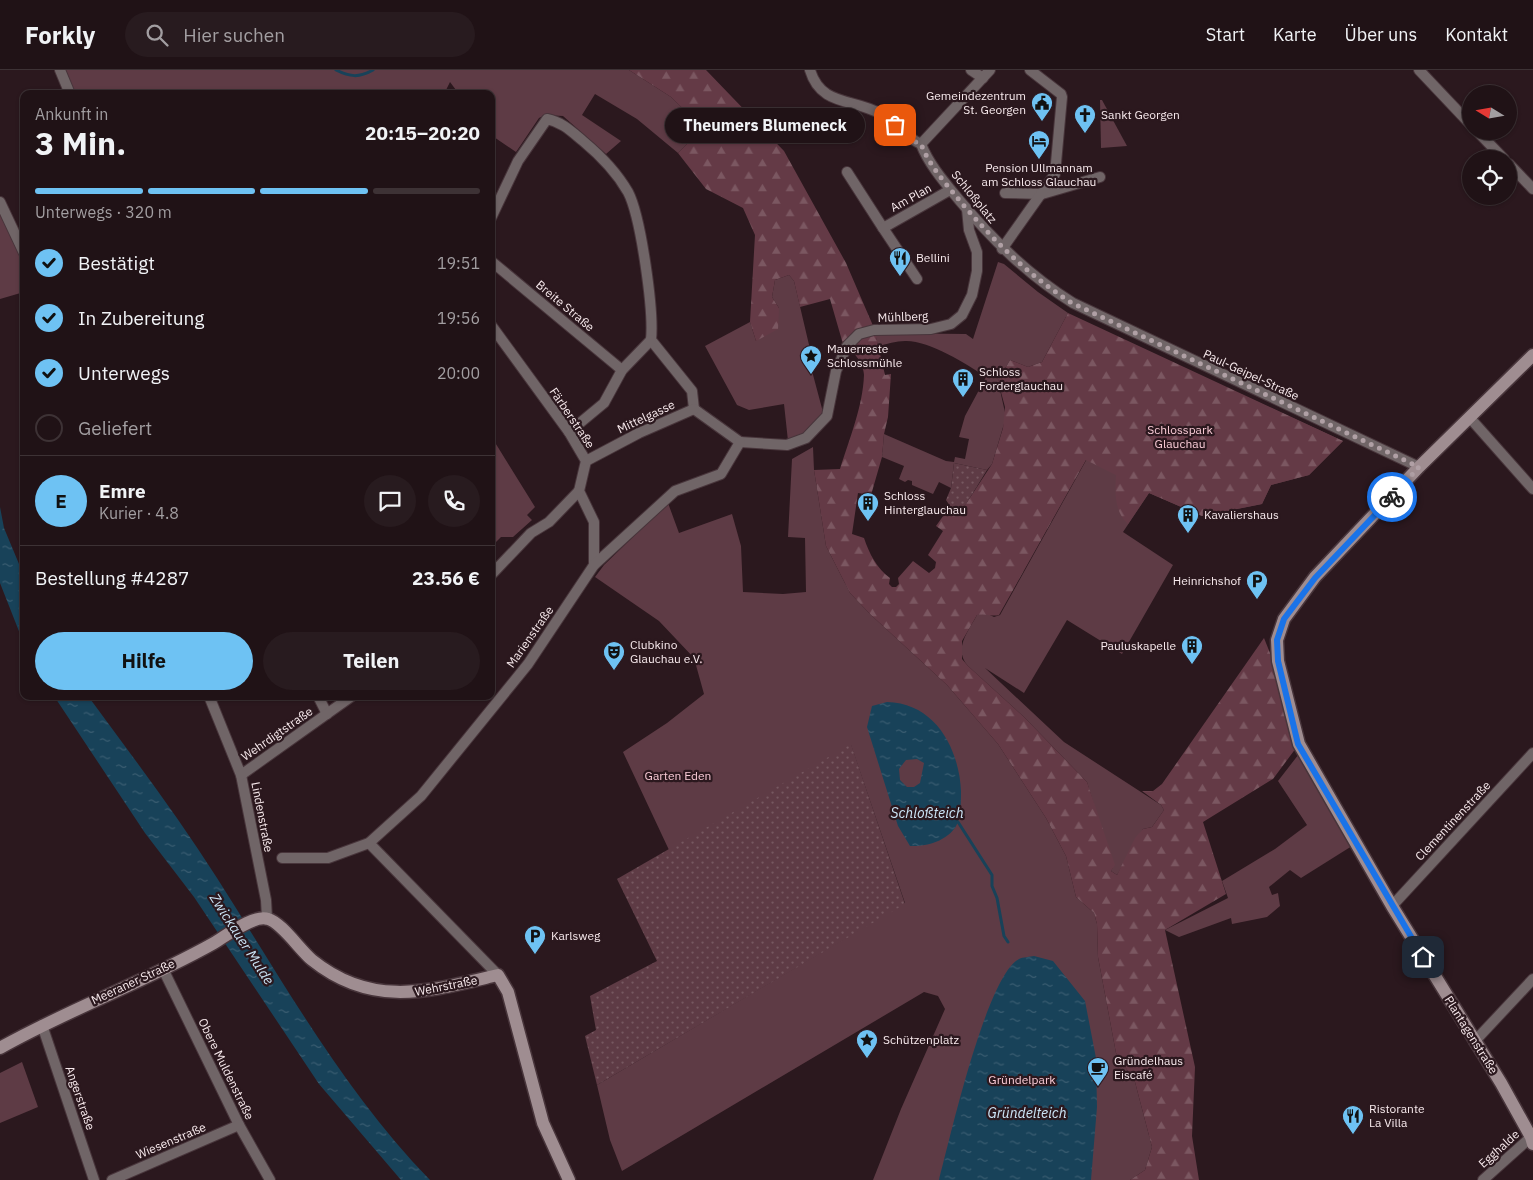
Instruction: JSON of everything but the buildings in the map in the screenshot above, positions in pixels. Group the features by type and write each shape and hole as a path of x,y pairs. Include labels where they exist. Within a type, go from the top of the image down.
{"street":[{"path":"60,70 68,90"},
{"name":"Schloßplatz","path":"810,70 813,80 832,99 861,105 887,118 913,141 921,144 950,190 1002,249 1042,284 1072,303"},
{"path":"970,70 983,78"},
{"path":"921,144 990,70"},
{"path":"1002,249 1055,174 1062,97 1061,94 1030,70"},
{"path":"1419,70 1462,115"},
{"path":"495,211 518,161 547,119 559,121 606,160 628,193 638,225 652,314 651,340 692,391 694,410"},
{"path":"1486,140 1495,150"},
{"name":"Am Plan","path":"848,172 917,279"},
{"path":"1517,172 1533,189"},
{"path":"1005,193 1042,194 1100,176"},
{"name":"Am Plan","path":"883,228 950,190"},
{"path":"0,202 20,244"},
{"name":"Mühlberg","path":"740,442 787,445 806,438 826,416 836,371 847,346 859,334 874,330 931,329 951,324 962,315 972,295 978,271 977,252 968,230 967,209"},
{"name":"Breite Straße","path":"495,264 622,370"},
{"name":"Paul-Geipel-Straße","path":"1072,303 1419,467"},
{"name":"Färberstraße","path":"495,330 569,432 586,461 579,491"},
{"path":"569,432 604,403 622,370 651,340"},
{"path":"1419,467 1533,355"},
{"name":"Mittelgasse","path":"586,461 639,433 694,410 740,442"},
{"path":"1470,418 1533,489"},
{"name":"Marienstraße","path":"282,858 328,858 369,843 421,796 522,672 594,565 675,491 721,474 740,442"},
{"name":"Plantagenstraße","path":"1419,467 1315,578 1284,619 1277,640 1278,661 1298,744 1392,906 1501,1083 1532,1140"},
{"path":"495,571 531,533 549,522 579,491 594,522 594,565"},
{"name":"Lindenstraße","path":"211,700 241,775 266,900 261,918"},
{"path":"320,700 327,714"},
{"name":"Wehrdigtstraße","path":"241,775 346,700"},
{"name":"Clementinenstraße","path":"1392,906 1533,753"},
{"name":"Wehrstraße","path":"369,843 498,975 508,992 543,1122 569,1180"},
{"name":"Wehrstraße","path":"261,918 274,922 304,954 322,968 373,990 407,993 423,992 498,975"},
{"name":"Meeraner Straße","path":"0,1048 42,1025 162,969 261,918"},
{"name":"Obere Muldenstraße","path":"162,969 239,1125 270,1180"},
{"path":"1474,1042 1533,979"},
{"name":"Angerstraße","path":"42,1025 94,1180"},
{"name":"Wiesenstraße","path":"112,1180 239,1125"},
{"name":"Egghalde","path":"1483,1180 1532,1140"}],"green space":[{"path":"60,70 629,70 671,97 703,128 678,153 637,119 595,94 582,115 621,141 606,154 563,116 545,115 539,118 516,152 495,138 495,90 456,90 450,82 446,90 68,90"},
{"path":"629,70 706,70 784,151 846,263 874,328 885,375 891,374 888,417 882,457 871,495 858,493 852,534 864,538 874,560 890,578 889,584 892,587 896,587 899,584 898,578 913,561 929,573 935,568 936,562 928,555 943,531 936,526 951,505 952,509 960,513 992,464 1003,428 1005,407 998,381 1010,360 1028,367 1042,362 1068,313 1343,441 1309,475 1271,485 1262,504 1202,516 1149,493 1128,524 1123,519 1118,508 1116,475 1086,460 999,615 977,615 962,641 962,659 968,666 1024,717 1087,782 1115,865 1111,871 1117,875 1135,838 1143,829 1152,827 1164,810 1161,805 1142,791 1153,791 1162,784 1264,638 1284,688 1299,744 1273,779 1203,822 1226,894 1165,930 1195,1067 1192,1136 1199,1180 1130,1180 1145,1170 1152,1147 1135,1082 1116,1053 1098,957 1097,924 1094,913 1076,897 1066,856 1046,818 998,744 947,685 871,615 850,593 826,546 814,470 840,469 858,411 864,375 857,357 843,344 830,299 800,307 794,281 789,275 775,280 772,297 779,308 778,329 756,341 750,322 755,235 743,208 706,189 678,153 703,128 671,97"},
{"path":"1100,100 1102,100 1127,146 1101,148"},
{"path":"0,202 20,244 20,293 0,299"},
{"path":"998,262 1004,264 1038,292 1068,313 1042,362 1028,367 1010,360 998,381 1006,417 992,464 987,470 954,463 951,488 939,482 933,494 912,485 912,481 908,480 905,482 899,479 904,466 882,457 884,434 946,461 954,462 955,457 965,459 969,439 959,437 965,416 986,377 958,360 925,344 905,341 878,346 875,333 966,334 973,339"},
{"path":"789,275 794,281 814,366 812,371 824,416 803,436 788,441 784,404 749,410 737,405 705,346 750,322 756,341 779,308 772,297 775,280"},
{"name":"Schlosspark Glauchau","path":"1147,351 1343,441 1309,475 1271,485 1262,504 1202,516 1149,493 1123,532 1173,565 1122,654 1067,620 1024,693 985,668 1064,742 1161,805 1164,810 1152,827 1143,829 1117,875 1111,871 1113,867 1087,782 1024,717 968,666 964,660 962,647 966,634 977,615 986,613 994,617 1000,615"},
{"path":"495,442 535,507 527,515 532,520 513,537 501,537 495,543"},
{"path":"813,447 814,470 826,546 850,593 871,615 947,685 998,744 1046,818 1066,856 1076,897 1094,913 1097,924 1098,957 1116,1053 1135,1082 1152,1147 1145,1170 1130,1180 873,1180 901,1109 945,1009 938,996 924,992 622,1171 610,1140 597,1085 905,903 851,745 669,850 623,752 667,723 704,694 694,658 659,621 595,577 604,565 668,503 679,533 732,514 741,546 743,592 783,594 806,592 805,538 788,537 792,459"},
{"path":"954,463 987,470 960,514 952,509 946,500 951,488"},
{"path":"851,744 905,904 597,1085 585,1036 596,1030 590,996 657,961 617,879"},
{"path":"1302,750 1352,846 1301,878 1290,870 1269,887 1272,895 1278,893 1280,906 1267,917 1232,924 1231,918 1179,937 1165,930 1228,898 1222,881 1275,849 1307,825 1278,781"},
{"path":"22,1062 38,1107 0,1123 0,1073"}],"water":[{"path":"0,507 4,528 20,566 20,634 0,583"},
{"name":"Zwickauer Mulde","path":"57,700 91,700 186,831 342,1073 399,1146 430,1180 401,1180 319,1084 194,897 145,833"},
{"name":"Schloßteich","path":"887,702 904,704 919,710 931,719 949,744 959,775 961,791 960,811 955,828 944,838 931,844 910,846 898,826 867,727 872,706","holes":["917,759 924,763 920,783 914,787 907,787 900,780 899,769 906,760"]},
{"name":"Gründelteich","path":"1034,956 1053,961 1085,1001 1096,1058 1097,1107 1091,1180 939,1180 960,1097 982,1026 994,995 1007,972 1019,959"}],"waterway":[{"path":"336,70 354,76 373,70"},
{"path":"958,822 992,875 992,886 997,898 1004,936 1008,942"}],"way so far":[{"path":"895,125 913,141 921,144 924,152 950,190 990,237 1042,284 1072,303 1419,467 1392,497"}],"place":[{"name":"Gemeindezentrum St. Georgen","path":"1042,122"},
{"name":"Theumers Blumeneck","path":"895,125"},
{"name":"Sankt Georgen","path":"1085,134"},
{"name":"Pension Ullmannam am Schloss Glauchau","path":"1039,160"},
{"name":"Bellini","path":"900,277"},
{"name":"Mauerreste Schlossmühle","path":"811,375"},
{"name":"Schloss Forderglauchau","path":"963,398"},
{"name":"Schloss Hinterglauchau","path":"868,522"},
{"name":"Kavaliershaus","path":"1188,534"},
{"name":"Heinrichshof","path":"1257,600"},
{"name":"Pauluskapelle","path":"1192,665"},
{"name":"Clubkino Glauchau e.V.","path":"614,671"},
{"name":"Karlsweg","path":"535,955"},
{"name":"Schützenplatz","path":"867,1059"},
{"name":"Gründelhaus Eiscafé","path":"1098,1087"},
{"name":"Ristorante La Villa","path":"1353,1135"}],"route":[{"path":"1392,497 1315,578 1284,619 1277,640 1278,661 1298,744 1423,957"}],"park label":[{"name":"Garten Eden","path":"678,776"},
{"name":"Gründelpark","path":"1022,1080"}]}
